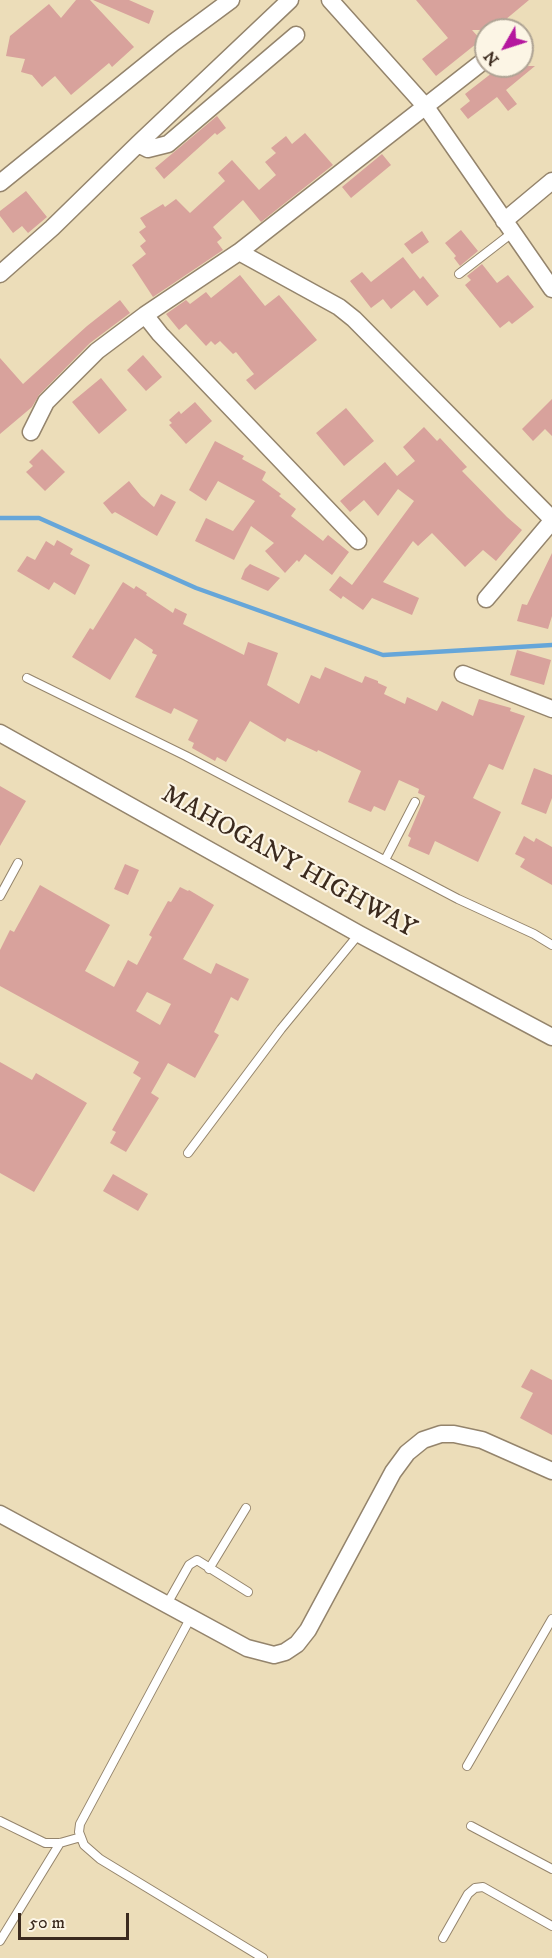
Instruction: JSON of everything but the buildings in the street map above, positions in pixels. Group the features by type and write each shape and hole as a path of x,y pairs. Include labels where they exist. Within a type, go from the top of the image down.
{"street":[{"path":"0,183 231,0"},
{"path":"0,274 52,228 290,0"},
{"path":"330,0 426,107 552,289"},
{"path":"138,144 148,149 168,144 296,35"},
{"path":"32,432 46,402 97,351 145,315 239,252 474,69"},
{"path":"508,227 552,181"},
{"path":"239,252 339,307 354,319 552,520 486,599"},
{"path":"145,315 160,334 357,541"},
{"path":"463,675 552,709"},
{"name":"MAHOGANY HIGHWAY","path":"0,733 359,934 552,1037"},
{"path":"0,1514 247,1648 274,1655 285,1652 297,1644 308,1630 393,1472 407,1453 423,1440 441,1434 454,1434 482,1440 552,1472"}],"lane":[{"path":"459,274 508,227"},
{"path":"27,678 186,756 458,899 534,934 552,945"},
{"path":"385,860 415,802"},
{"path":"0,896 18,863"},
{"path":"188,1153 281,1029 359,934"},
{"path":"209,1569 246,1508"},
{"path":"167,1604 189,1564 197,1560 248,1592"},
{"path":"191,1617 80,1824 81,1837 84,1845 100,1859 263,1958"},
{"path":"467,1766 552,1619"},
{"path":"0,1821 45,1843 60,1843 81,1837"},
{"path":"471,1826 552,1869"},
{"path":"0,1941 60,1843"},
{"path":"443,1938 468,1894 475,1888 483,1887 552,1926"}],"waterway":[{"path":"0,518 39,518 196,588 383,655 552,645"}]}
